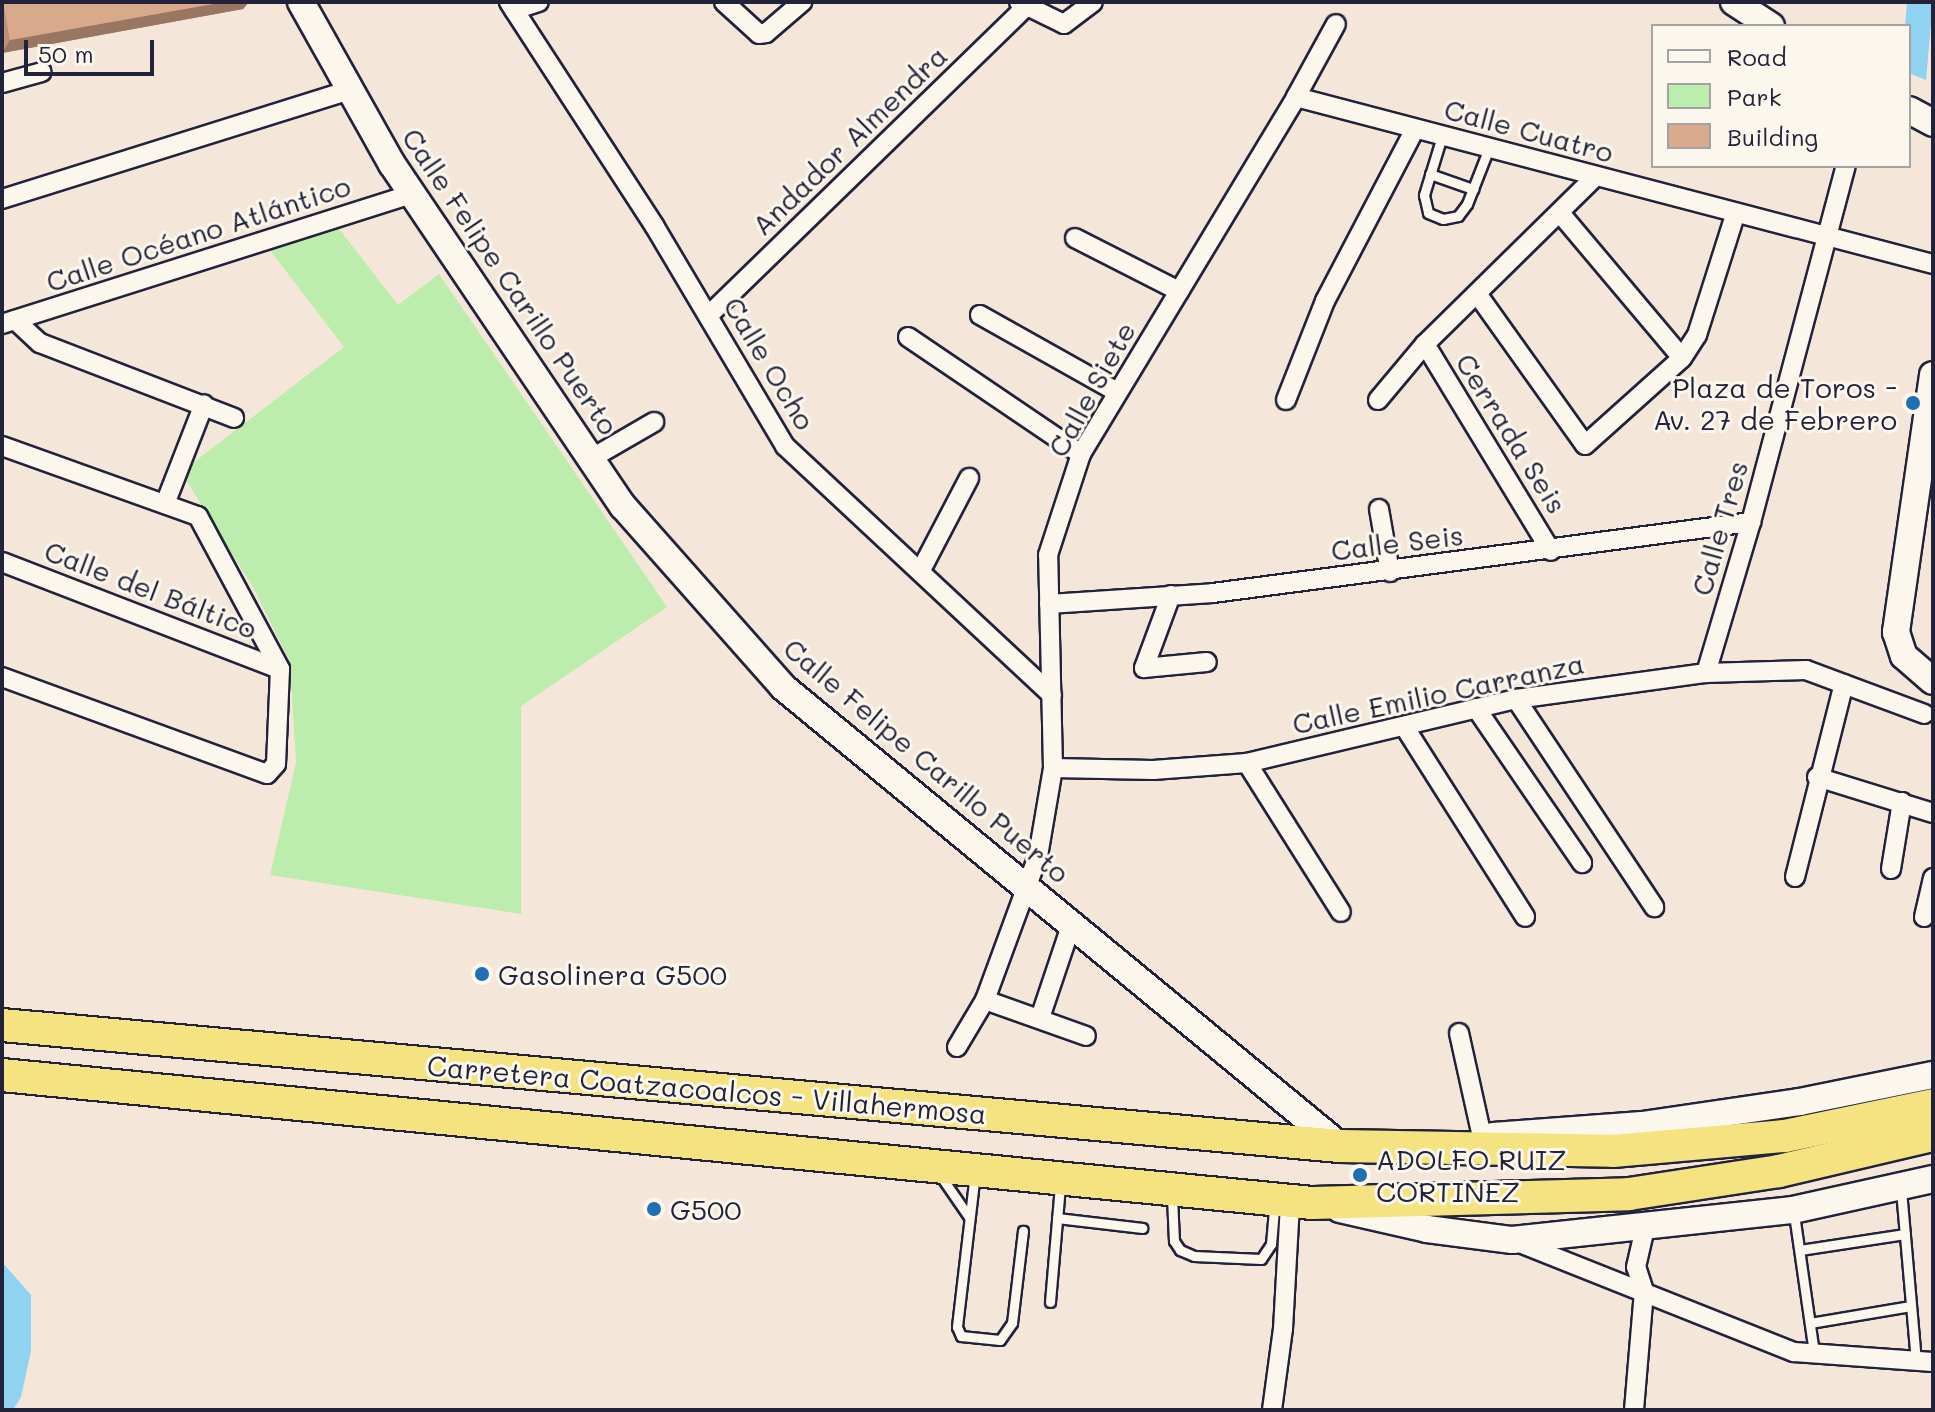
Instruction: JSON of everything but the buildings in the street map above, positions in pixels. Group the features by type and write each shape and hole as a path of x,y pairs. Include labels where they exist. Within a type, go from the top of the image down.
{"highway":[{"name":"Carretera Coatzacoalcos - Villahermosa","path":"2,1025 1340,1146 1613,1151 1785,1136 1933,1105"},
{"name":"Carretera Coatzacoalcos - Villahermosa","path":"2,1075 1293,1202 1629,1194 1779,1171 1933,1135"}],"street":[{"name":"Calle Felipe Carillo Puerto","path":"301,2 412,194 623,506 783,687 1340,1146"},
{"path":"512,6 539,2"},
{"path":"724,2 759,34 766,33 802,2"},
{"path":"1023,4 1064,24 1093,2"},
{"path":"1734,2 1768,24"},
{"name":"Andador Almendra","path":"709,315 1023,4"},
{"name":"Calle Ocho","path":"512,6 709,315 785,446 1052,695"},
{"name":"Calle Siete","path":"957,1047 985,1000 1038,856 1053,768 1050,545 1081,454 1296,97 1336,24"},
{"path":"2,83 42,72"},
{"path":"2,199 350,90"},
{"name":"Calle Cuatro","path":"1296,97 1735,215 1933,264"},
{"path":"1911,111 1933,123"},
{"path":"1286,400 1325,301 1415,129"},
{"name":"Calle Tres","path":"1706,673 1751,522 1845,168"},
{"path":"1378,400 1425,344 1595,177"},
{"name":"Calle Océano Atlántico","path":"9,322 412,194"},
{"path":"1560,213 1682,358"},
{"path":"1478,295 1585,445 1682,358 1697,335 1735,215"},
{"path":"1075,238 1179,291"},
{"path":"980,315 1117,392"},
{"path":"9,322 40,343 234,418"},
{"path":"908,337 1081,454"},
{"name":"Cerrada Seis","path":"1425,344 1551,551"},
{"path":"1933,375 1896,632 1904,656 1933,681"},
{"path":"165,504 204,404"},
{"path":"592,458 654,422"},
{"path":"2,446 198,516 280,669 276,764 267,774 2,677"},
{"path":"921,570 969,478"},
{"path":"1379,509 1390,572"},
{"name":"Calle Seis","path":"1049,604 1171,595 1390,572 1751,522"},
{"name":"Calle del Báltico","path":"2,562 280,669"},
{"path":"1171,595 1144,668 1207,662"},
{"name":"Calle Emilio Carranza","path":"1053,768 1153,770 1247,763 1516,699 1706,673 1806,670 1924,714"},
{"path":"1795,877 1817,777 1844,684"},
{"path":"1516,699 1654,907"},
{"path":"1476,708 1582,863"},
{"path":"1404,726 1525,917"},
{"path":"1247,763 1341,912"},
{"path":"1817,777 1933,813"},
{"path":"1891,869 1895,825 1902,802"},
{"path":"1924,917 1933,878"},
{"path":"1040,1018 1072,923"},
{"path":"985,1000 1086,1036"},
{"path":"1459,1033 1482,1137"},
{"path":"1413,1146 1482,1137 1642,1125 1800,1102 1933,1075"},
{"path":"1272,1410 1283,1329 1293,1202 1427,1229 1512,1240 1793,1210 1933,1179"},
{"path":"1634,1410 1644,1291 1636,1267 1645,1228"},
{"path":"1512,1240 1794,1352 1924,1362"}],"lane":[{"path":"1442,136 1424,195 1428,213 1443,219 1458,216 1473,189 1489,148"},
{"path":"1430,174 1473,189"},
{"path":"933,1166 969,1217"},
{"path":"975,1170 957,1327 961,1336 1000,1340 1012,1323 1023,1231"},
{"path":"1050,1302 1060,1178"},
{"path":"1901,1186 1911,1306 1924,1362"},
{"path":"1172,1189 1174,1241 1180,1250 1194,1256 1261,1259 1293,1202"},
{"path":"1793,1210 1814,1354"},
{"path":"1057,1218 1142,1228"},
{"path":"1800,1250 1905,1234"},
{"path":"1810,1323 1911,1306"}],"green space":[{"path":"333,221 398,305 439,274 667,607 521,706 521,914 270,875 296,763 290,662 253,587 181,472 344,347 266,245"}],"water":[{"path":"1907,2 1933,2 1926,80 1911,74 1911,24 1905,24"},
{"path":"2,1262 31,1295 31,1351 21,1397 13,1410 2,1410"}],"place":[{"name":"Plaza de Toros - Av. 27 de Febrero","path":"1913,403"},
{"name":"Gasolinera G500","path":"482,974"},
{"name":"ADOLFO RUIZ CORTINEZ","path":"1360,1175"},
{"name":"G500","path":"654,1209"}]}
